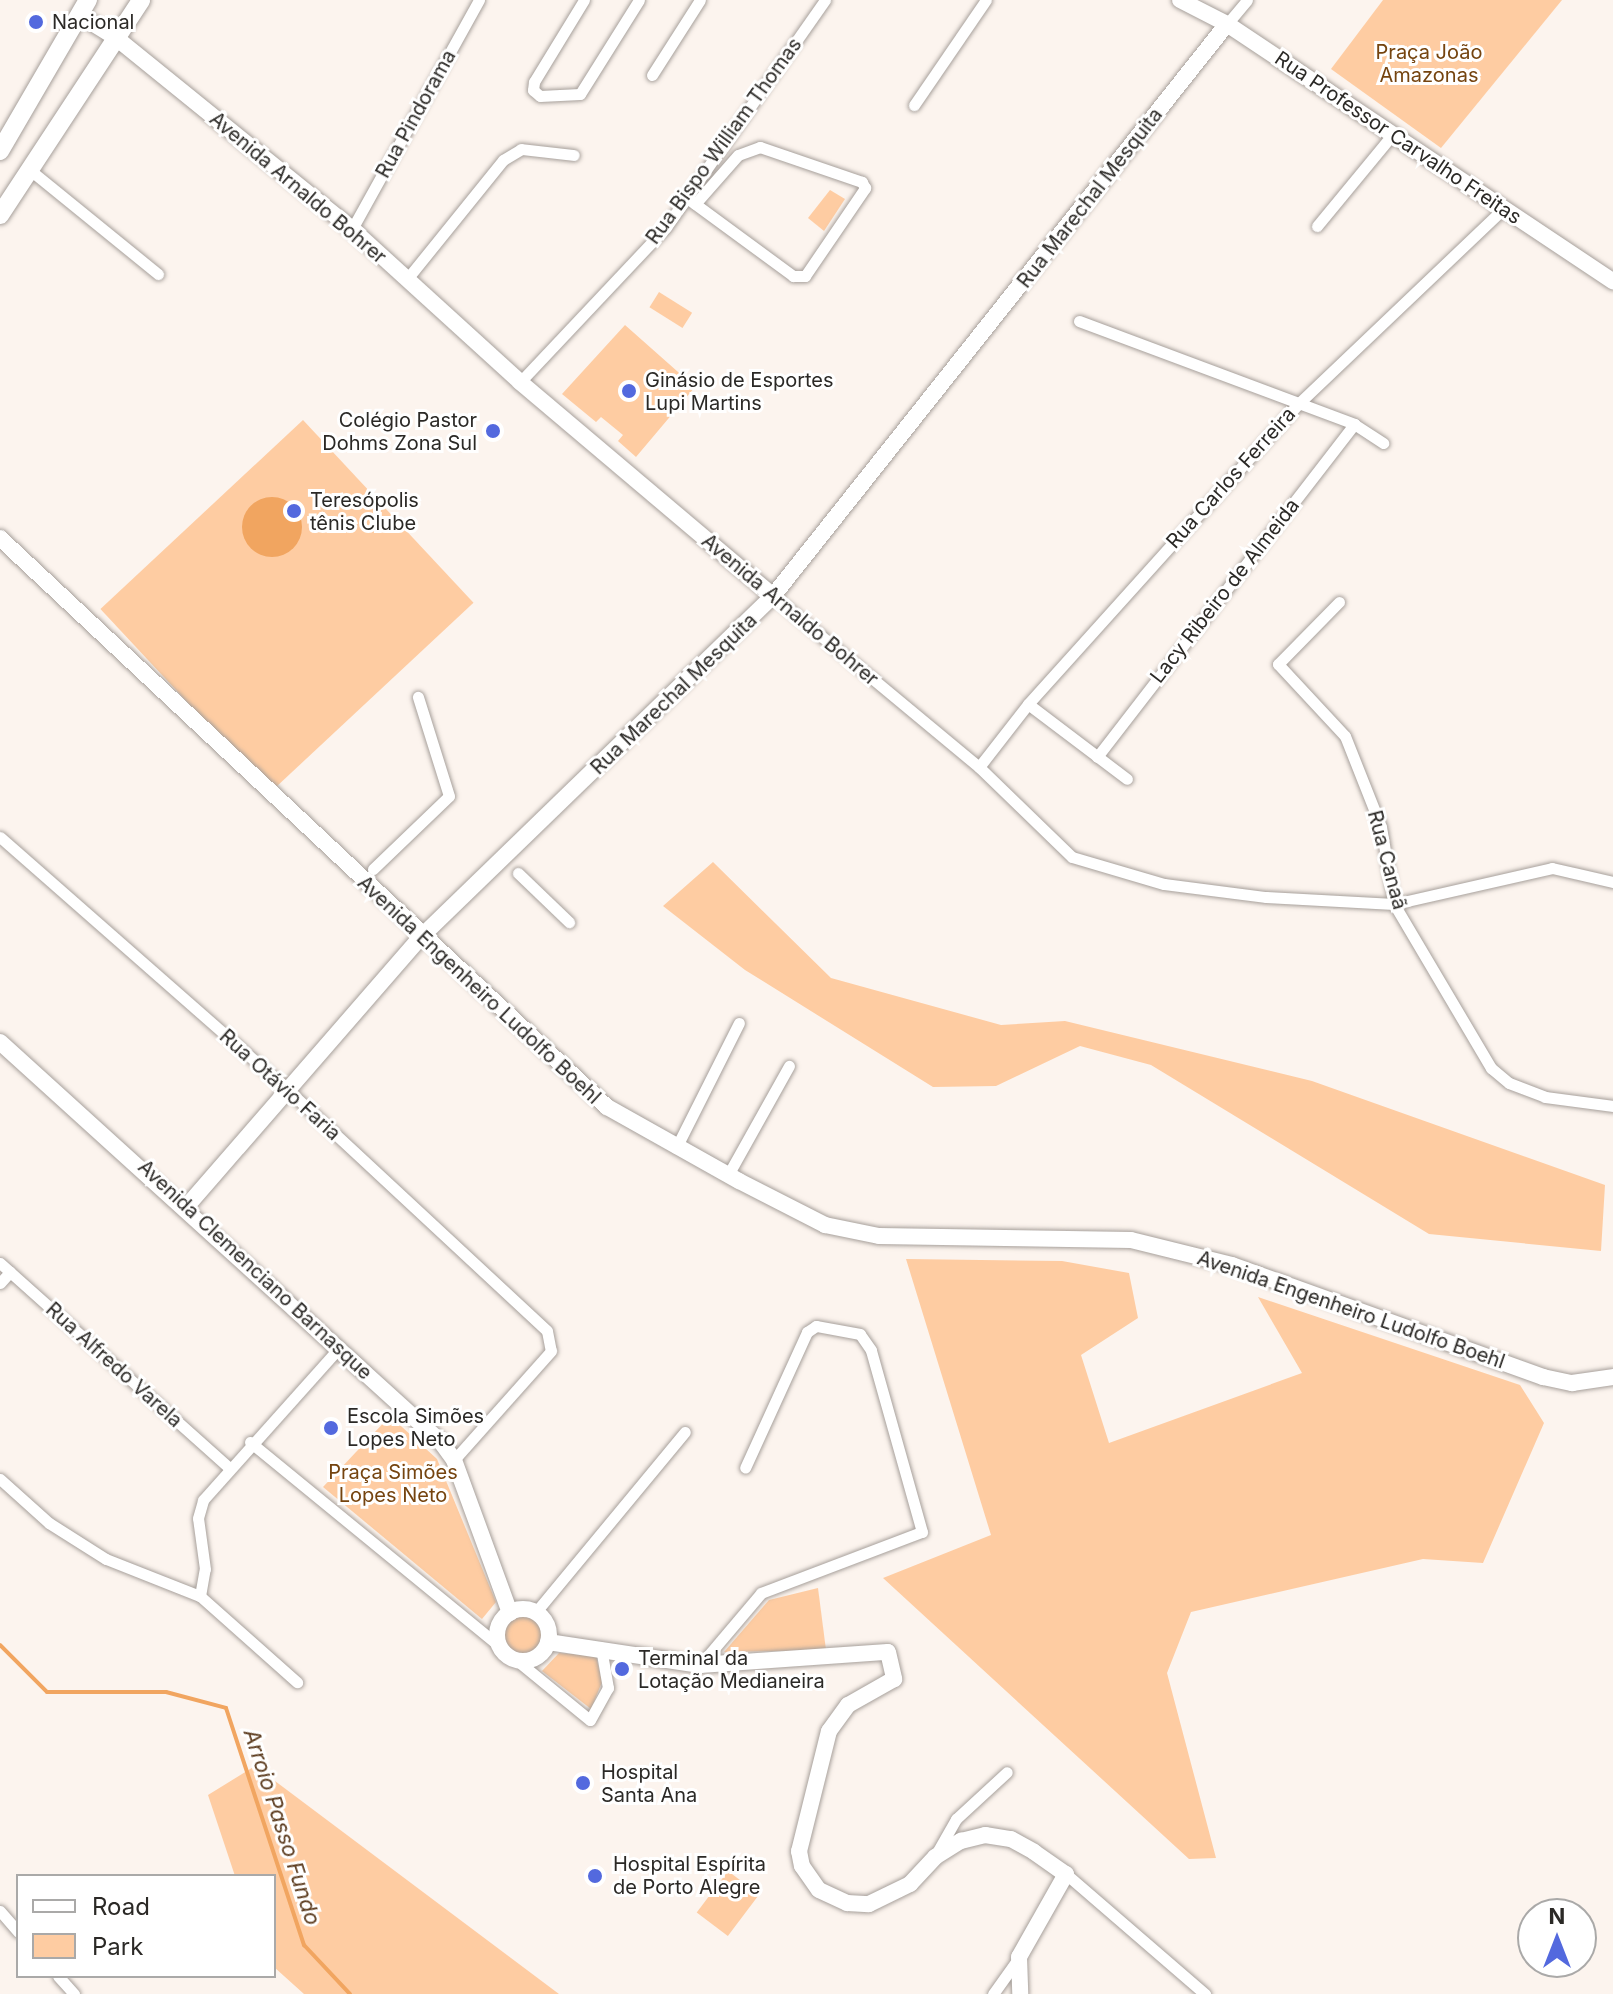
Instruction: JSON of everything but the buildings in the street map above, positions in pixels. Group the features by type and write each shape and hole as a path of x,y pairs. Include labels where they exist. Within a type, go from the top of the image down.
{"main road":[{"path":"0,215 141,0"},
{"path":"0,150 84,8"}],"street":[{"name":"Rua Pindorama","path":"352,229 479,0"},
{"path":"584,0 534,82 533,90 540,96 580,94 639,0"},
{"path":"652,75 700,0"},
{"name":"Rua Bispo William Thomas","path":"520,382 691,201 825,0"},
{"path":"914,105 986,0"},
{"name":"Rua Professor Carvalho Freitas","path":"1180,0 1227,24 1613,281"},
{"name":"Rua Marechal Mesquita","path":"187,1206 421,937 773,596 1247,0"},
{"name":"Avenida Arnaldo Bohrer","path":"84,8 115,37 352,229 520,382 979,767 1072,857 1164,884 1266,897 1394,904 1552,868 1613,882"},
{"path":"1317,226 1392,135"},
{"path":"760,147 862,182 865,188 805,276 793,276 691,201 738,155 760,147"},
{"path":"407,279 503,160 521,149 574,155"},
{"path":"30,170 158,274"},
{"name":"Rua Carlos Ferreira","path":"979,767 1028,704 1297,405 1503,209"},
{"path":"1079,321 1354,424 1383,443"},
{"name":"Lacy Ribeiro de Almeida","path":"1097,757 1354,424"},
{"name":"Avenida Engenheiro Ludolfo Boehl","path":"0,538 421,937 607,1107 676,1148 825,1225 879,1236 1131,1240 1232,1265 1543,1377 1572,1383 1613,1377"},
{"name":"Rua Canaã","path":"1339,602 1278,664 1345,736 1381,827 1394,904 1491,1068 1509,1083 1545,1097 1613,1106"},
{"path":"373,869 449,796 418,697"},
{"path":"1028,704 1127,779"},
{"name":"Rua Otávio Faria","path":"0,837 289,1091 553,1340 551,1351 454,1460"},
{"path":"518,873 569,922"},
{"path":"676,1148 739,1023"},
{"name":"Avenida Clemenciano Barnasque","path":"0,1042 187,1206 454,1460 510,1613"},
{"path":"728,1175 789,1066"},
{"name":"Rua Alfredo Varela","path":"0,1263 228,1467"},
{"path":"0,1283 10,1272"},
{"path":"700,1665 761,1593 922,1532 871,1350 860,1334 816,1326 807,1332 745,1468"},
{"path":"200,1596 205,1569 198,1518 203,1500 250,1442 339,1348"},
{"path":"535,1613 685,1432"},
{"path":"250,1442 507,1656 590,1720 608,1688 601,1648"},
{"path":"0,1479 49,1523 106,1559 200,1596 297,1682"},
{"path":"510,1613 535,1613 547,1625 548,1642 531,1660 507,1656 496,1633 510,1613"},
{"path":"548,1642 700,1665 888,1652 894,1679 848,1705 829,1731 799,1851 802,1866 819,1890 847,1903 869,1904 910,1884 935,1857 956,1819 1007,1772"},
{"path":"935,1857 985,1835 1011,1839 1066,1874 1205,1994"},
{"path":"993,1994 1019,1957 1066,1874"},
{"path":"0,1911 16,1930"},
{"path":"1019,1957 1020,1994"}],"green space":[{"name":"Praça João Amazonas","path":"1383,0 1562,0 1441,148 1331,69"},
{"path":"830,190 845,199 824,231 808,218"},
{"path":"659,292 692,313 683,328 649,307"},
{"name":"Ginásio de Esportes Lupi Martins","path":"625,325 695,387 636,457 618,441 623,435 601,417 596,422 562,394"},
{"name":"Teresópolis tênis Clube","path":"303,420 473,603 271,792 100,609"},
{"path":"713,862 831,978 1001,1025 1065,1021 1312,1081 1605,1185 1601,1251 1429,1234 1151,1065 1080,1046 996,1086 933,1087 745,970 663,906"},
{"path":"906,1259 1062,1261 1129,1273 1138,1318 1081,1355 1109,1443 1302,1373 1258,1297 1520,1385 1544,1423 1483,1563 1423,1559 1191,1612 1167,1673 1216,1858 1189,1859 883,1578 991,1535"},
{"name":"Praça Simões Lopes Neto","path":"390,1416 437,1459 496,1602 482,1619 323,1487"},
{"path":"818,1588 826,1650 724,1652 769,1600"},
{"path":"523,1614 538,1620 544,1635 538,1650 523,1656 508,1650 502,1635 508,1620"},
{"path":"559,1653 596,1656 602,1682 591,1709 542,1671"},
{"path":"255,1766 559,1994 304,1994 276,1969 276,1874 234,1874 208,1795"},
{"path":"728,1871 759,1894 728,1936 697,1913"}],"shaded area":[{"path":"272,497 293,506 302,527 293,548 272,557 251,548 242,527 251,506"}],"waterway":[{"name":"Arroio Passo Fundo","path":"0,1645 47,1692 166,1692 226,1708 304,1945 350,1994"}],"place":[{"name":"Nacional","path":"36,22"},
{"name":"Ginásio de Esportes Lupi Martins","path":"629,391"},
{"name":"Colégio Pastor Dohms Zona Sul","path":"493,431"},
{"name":"Teresópolis tênis Clube","path":"294,511"},
{"name":"Escola Simões Lopes Neto","path":"331,1428"},
{"name":"Terminal da Lotação Medianeira","path":"622,1669"},
{"name":"Hospital Santa Ana","path":"583,1783"},
{"name":"Hospital Espírita de Porto Alegre","path":"595,1876"}]}
